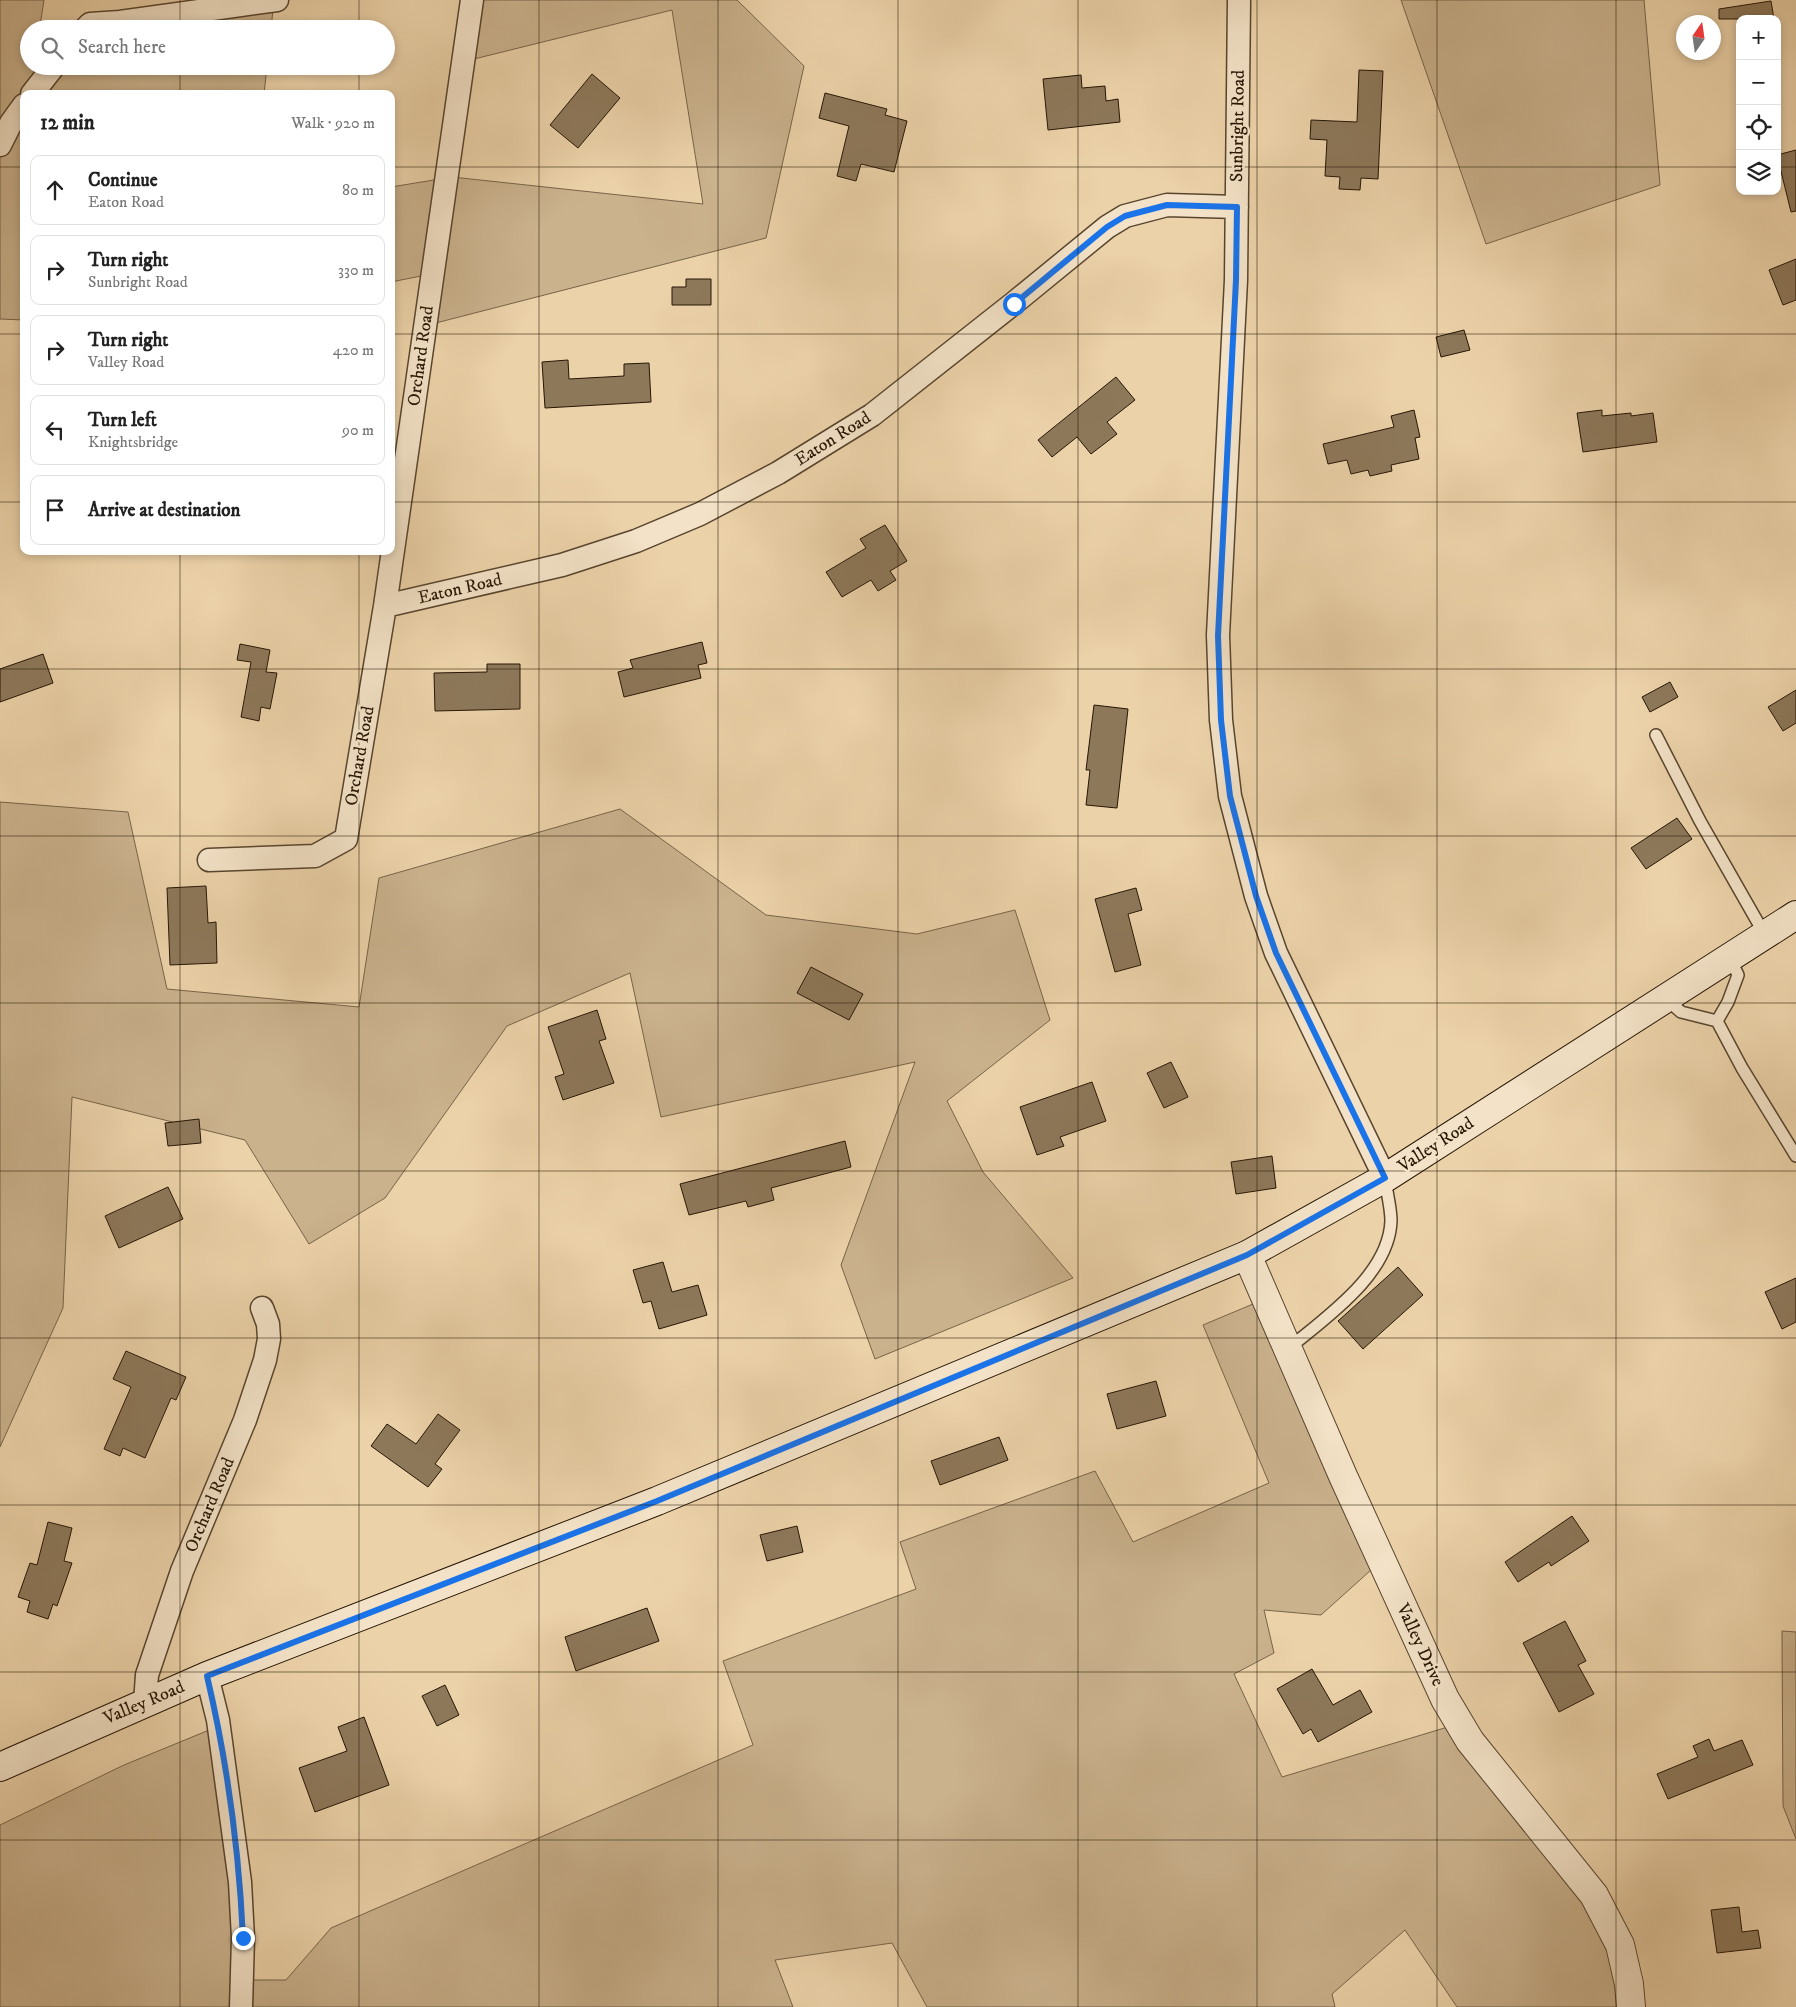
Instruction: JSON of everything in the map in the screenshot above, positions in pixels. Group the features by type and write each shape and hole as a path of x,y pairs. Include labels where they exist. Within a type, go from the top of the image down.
{"main road":[{"name":"Valley Road","path":"0,1766 207,1676 657,1501 1247,1255 1385,1178 1796,915"},
{"name":"Valley Drive","path":"1247,1255 1445,1699 1470,1742 1594,1895 1620,1945 1629,1984 1630,2007"}],"street":[{"path":"134,20 276,0"},
{"name":"Orchard Road","path":"395,536 472,0"},
{"name":"Sunbright Road","path":"1239,0 1236,280 1218,636 1221,720 1230,796 1256,896 1276,953 1385,1178"},
{"path":"35,90 47,75"},
{"path":"0,146 11,123 20,111"},
{"name":"Eaton Road","path":"385,606 562,565 636,541 700,514 778,473 872,414 1014,304 1107,227 1125,216 1167,205 1237,207"},
{"name":"Orchard Road","path":"209,860 315,856 346,839 392,555"},
{"name":"Orchard Road","path":"145,1703 147,1675 182,1571 246,1420 265,1360 269,1339 268,1324 262,1308"},
{"path":"207,1676 218,1720 240,1882 243,1938 241,2007"}],"lane":[{"path":"1656,736 1700,821 1765,935"},
{"path":"1717,1021 1728,1002 1738,974 1730,957"},
{"path":"1665,998 1681,1012 1717,1021 1742,1068 1796,1156"},
{"path":"1288,1349 1343,1302 1368,1277 1384,1249 1391,1222 1385,1178"}],"shaded area":[{"path":"0,0 44,0 41,20 20,20 20,75 266,75 264,90 20,90 20,320 0,319"},
{"path":"253,0 274,0 272,20 89,20"},
{"path":"480,0 737,0 804,66 766,238 428,325 436,273 395,281 395,186 452,177 703,204 672,10 466,61"},
{"path":"1401,0 1644,0 1660,185 1486,244"},
{"path":"0,802 128,812 167,989 359,1007 379,878 620,809 766,915 917,934 1015,910 1050,1020 947,1101 983,1172 1073,1278 875,1359 841,1265 915,1062 661,1117 630,973 507,1026 385,1198 309,1244 245,1140 72,1097 63,1308 0,1447"},
{"path":"1272,1296 1381,1561 1321,1615 1264,1610 1274,1653 1234,1674 1282,1777 1461,1723 1626,1952 1626,2007 1457,2007 1405,1930 1332,1994 1335,2007 927,2007 892,1943 775,1960 793,2007 0,2007 0,1825 124,1765 219,1726 249,1980 286,1980 331,1928 753,1745 723,1661 916,1589 900,1542 1095,1471 1133,1542 1269,1483 1203,1325"},
{"path":"1782,1631 1796,1632 1796,1839 1783,1806"}],"building":[{"path":"1771,1 1773,15 1736,15 1736,19 1721,19 1719,9"},
{"path":"1359,70 1383,71 1378,179 1361,178 1360,190 1339,189 1340,177 1325,176 1327,140 1310,139 1311,120 1357,122"},
{"path":"592,74 620,98 578,148 550,125"},
{"path":"1081,75 1082,88 1105,86 1106,101 1118,99 1120,122 1048,130 1043,79"},
{"path":"825,93 887,109 885,115 907,121 894,172 861,164 856,181 837,176 849,126 819,118"},
{"path":"1796,150 1796,211 1791,212 1781,171 1781,154"},
{"path":"1796,259 1796,300 1783,305 1769,270"},
{"path":"686,279 711,279 711,305 672,305 672,287 686,287"},
{"path":"1464,330 1470,350 1441,357 1436,337"},
{"path":"568,360 569,379 624,376 624,364 649,363 651,402 545,408 542,362"},
{"path":"1116,377 1135,400 1107,422 1117,434 1091,454 1077,437 1052,457 1038,440"},
{"path":"1414,410 1420,437 1415,438 1419,459 1391,465 1392,471 1370,476 1368,470 1351,474 1347,460 1328,464 1323,444 1394,427 1391,416"},
{"path":"1602,410 1602,416 1631,413 1631,416 1653,413 1657,442 1583,452 1577,413"},
{"path":"885,525 907,561 890,571 896,580 878,591 871,580 842,597 826,572 866,548 860,539"},
{"path":"702,642 707,663 698,665 701,678 624,697 618,672 633,668 630,660"},
{"path":"240,644 270,650 266,672 277,673 270,709 261,707 259,721 241,717 251,662 237,660"},
{"path":"43,654 53,683 0,702 0,669"},
{"path":"487,664 520,664 520,709 435,711 434,673 487,672"},
{"path":"1670,682 1678,697 1650,712 1642,697"},
{"path":"1796,690 1796,723 1783,731 1768,707"},
{"path":"1094,705 1128,709 1117,808 1086,805 1090,770 1086,770"},
{"path":"1677,818 1692,839 1646,869 1631,848"},
{"path":"206,886 208,923 216,922 217,963 170,965 167,888"},
{"path":"1136,888 1142,910 1128,914 1141,965 1115,972 1095,899"},
{"path":"811,967 863,994 849,1020 797,993"},
{"path":"597,1010 606,1039 599,1041 614,1083 563,1100 555,1077 564,1074 548,1027"},
{"path":"1171,1062 1188,1097 1164,1108 1147,1073"},
{"path":"1092,1082 1106,1121 1060,1137 1064,1146 1037,1155 1020,1107"},
{"path":"199,1119 201,1143 168,1146 165,1123"},
{"path":"845,1141 851,1167 771,1188 774,1200 748,1207 746,1201 689,1215 680,1184"},
{"path":"1272,1156 1276,1188 1236,1194 1231,1162"},
{"path":"168,1187 183,1219 119,1248 105,1216"},
{"path":"663,1262 672,1292 698,1285 707,1315 659,1329 651,1301 643,1303 633,1270"},
{"path":"1398,1267 1423,1295 1363,1349 1338,1321"},
{"path":"1796,1278 1796,1322 1782,1329 1765,1292"},
{"path":"126,1351 186,1377 176,1400 171,1398 145,1458 123,1448 120,1456 104,1449 131,1387 113,1379"},
{"path":"1156,1381 1166,1416 1117,1429 1107,1394"},
{"path":"438,1414 460,1430 435,1464 442,1469 428,1487 371,1446 387,1424 416,1444"},
{"path":"999,1437 1008,1460 940,1485 931,1461"},
{"path":"1572,1516 1589,1541 1551,1566 1549,1562 1518,1582 1505,1562"},
{"path":"48,1522 72,1528 64,1561 72,1563 57,1606 53,1604 48,1619 27,1612 30,1601 18,1597 30,1563 37,1565"},
{"path":"797,1526 803,1552 767,1561 760,1535"},
{"path":"647,1608 659,1641 576,1671 565,1637"},
{"path":"1565,1621 1586,1661 1578,1665 1594,1694 1559,1712 1523,1643"},
{"path":"1312,1669 1333,1705 1360,1690 1372,1712 1318,1742 1311,1729 1303,1734 1277,1689"},
{"path":"445,1685 459,1715 437,1726 422,1696"},
{"path":"364,1717 389,1785 315,1812 299,1768 347,1751 338,1727"},
{"path":"1709,1739 1714,1751 1742,1740 1753,1765 1668,1799 1657,1774 1698,1757 1693,1746"},
{"path":"1739,1907 1742,1932 1758,1930 1761,1948 1717,1953 1711,1910"}],"route":[{"path":"243,1938 240,1882 218,1720 207,1676 657,1501 1247,1255 1385,1178 1276,953 1256,896 1230,796 1221,720 1218,636 1236,280 1237,207 1167,205 1125,216 1107,227 1014,304"}]}
